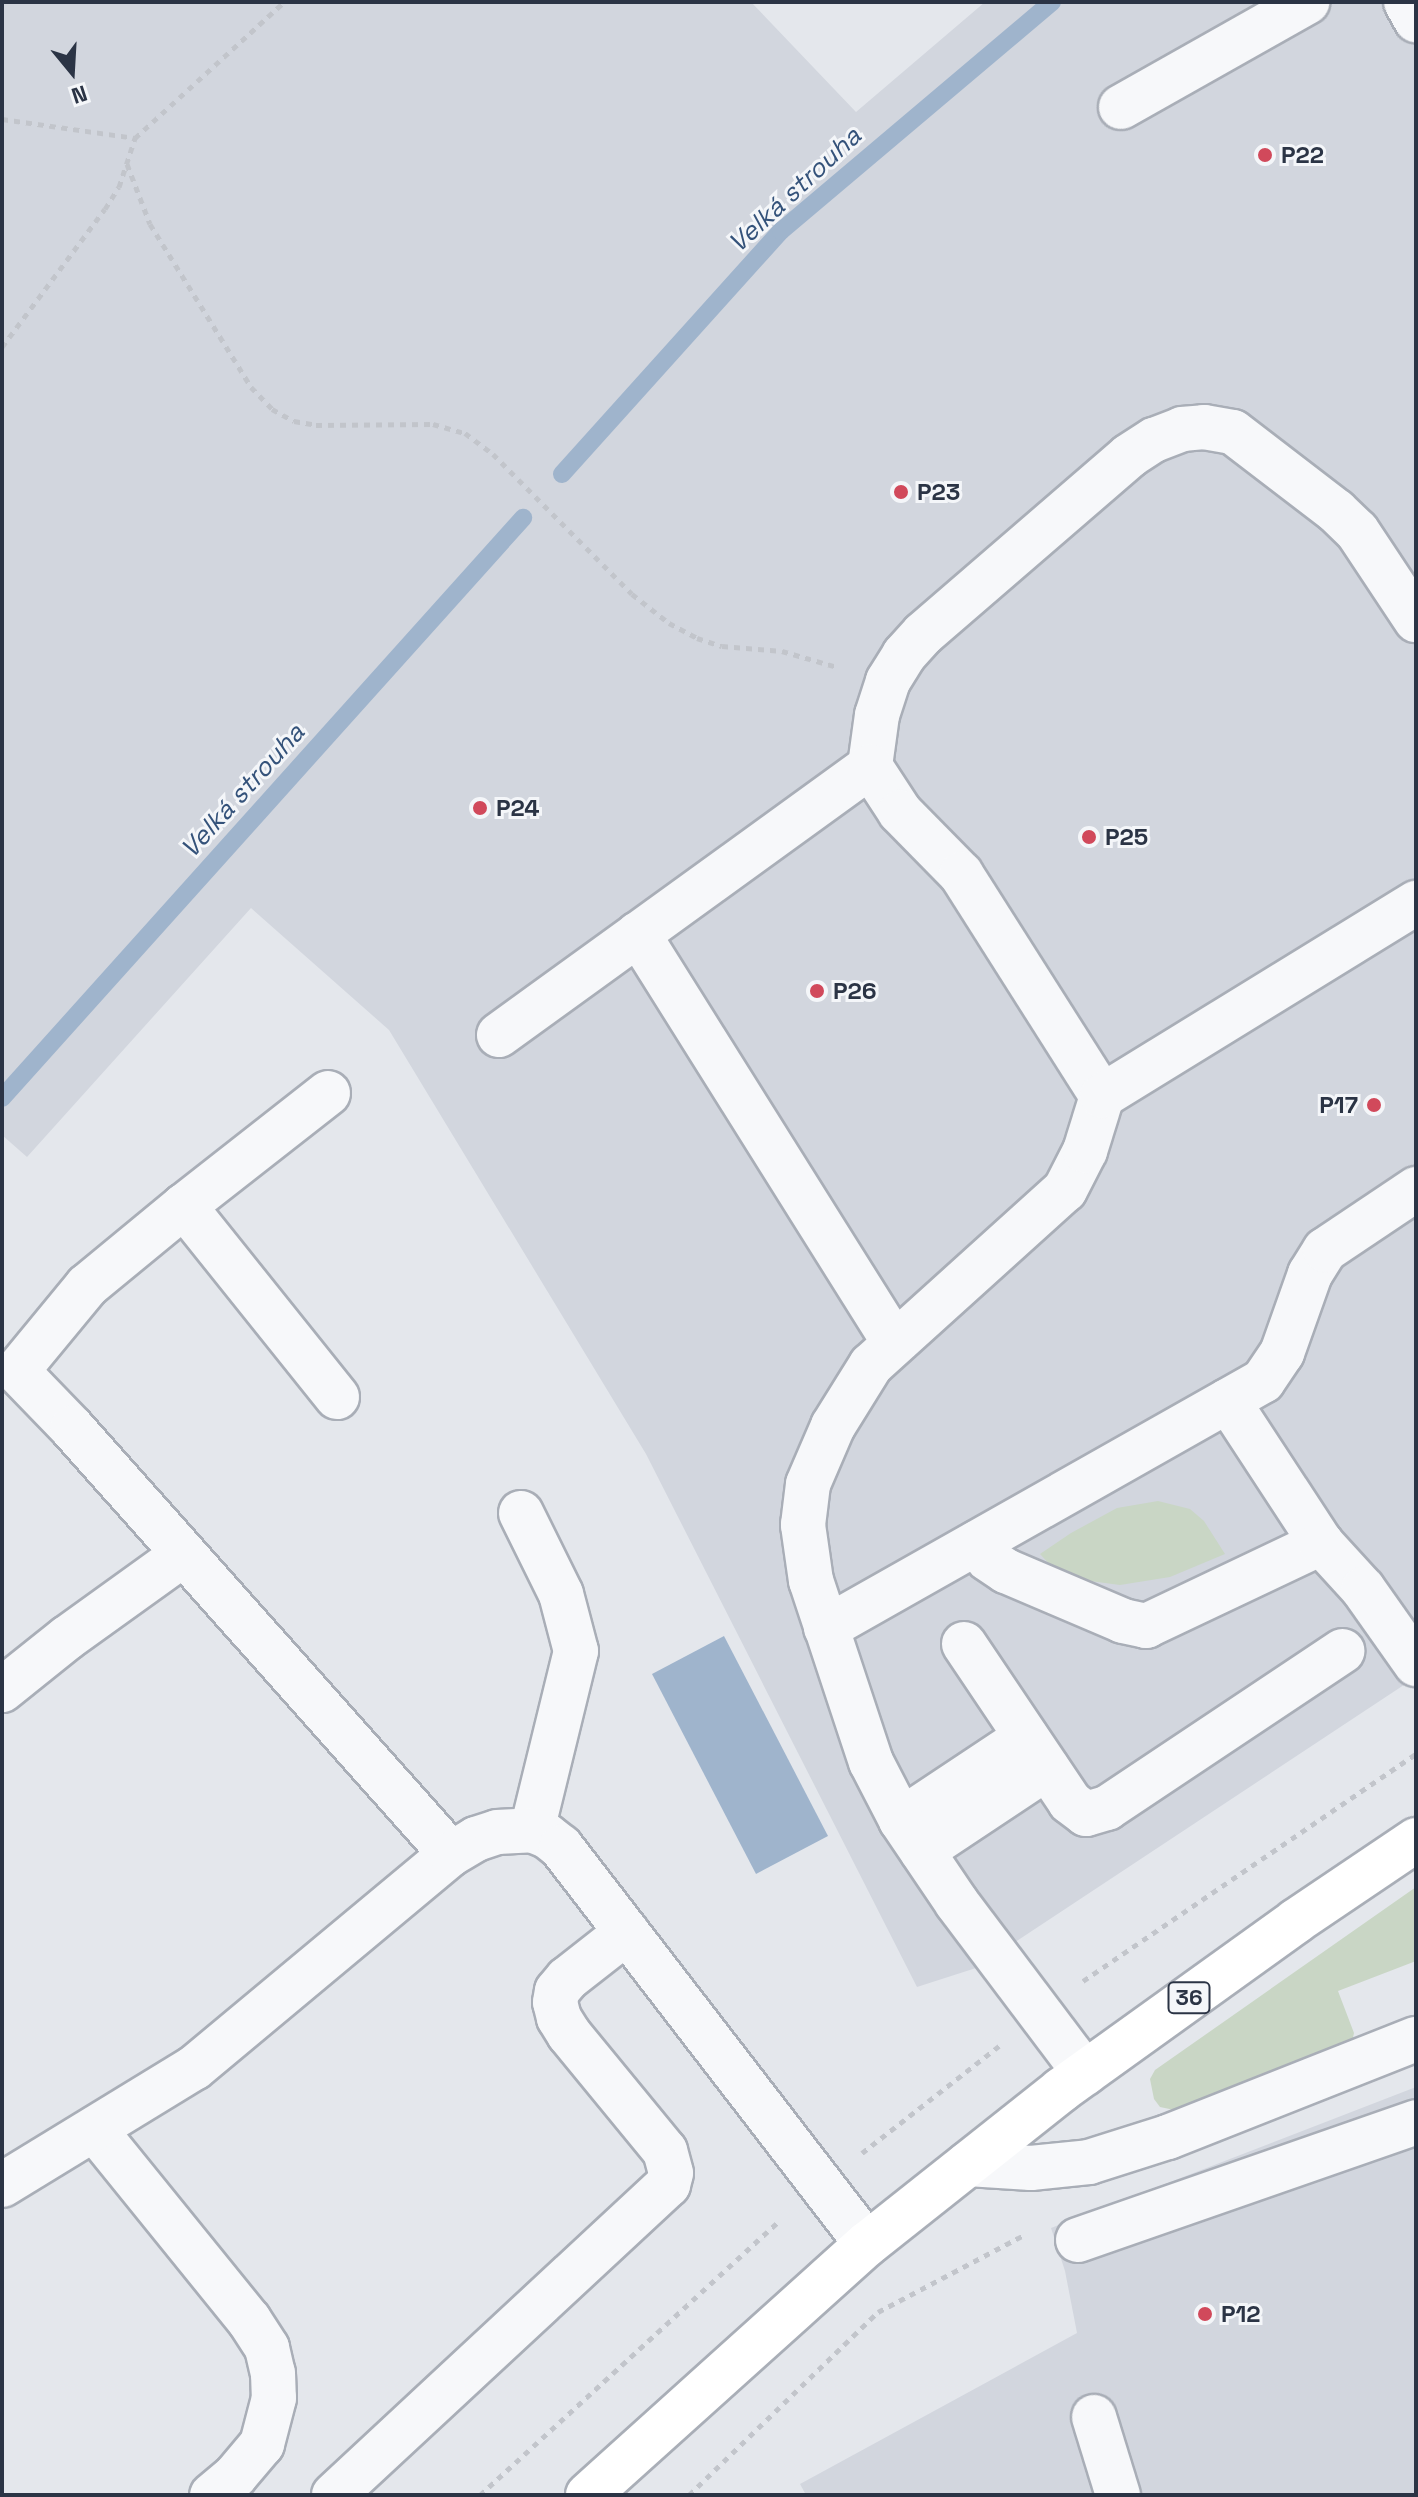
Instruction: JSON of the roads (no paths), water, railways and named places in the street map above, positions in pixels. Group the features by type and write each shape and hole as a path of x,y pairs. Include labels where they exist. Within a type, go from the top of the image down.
{"main road":[{"name":"36","path":"588,2495 867,2244 968,2164 1085,2073 1416,1840"}],"lane":[{"path":"1121,107 1307,2"},
{"path":"1406,2 1416,20"},
{"path":"1102,1096 974,892 946,856 900,812 870,766 877,715 888,681 904,655 923,634 1129,456 1154,440 1182,429 1204,427 1233,432 1336,511 1364,541 1416,620"},
{"path":"499,1035 870,766"},
{"path":"1085,2073 912,1835 871,1762 811,1581 803,1525 808,1484 833,1426 871,1365 1065,1190 1085,1151 1102,1096 1416,903"},
{"path":"638,934 894,1342"},
{"path":"328,1093 87,1286 9,1367 184,1554 451,1854"},
{"path":"826,1628 1263,1381 1275,1369 1310,1274 1325,1250 1416,1189"},
{"path":"184,1206 337,1397"},
{"path":"1228,1401 1321,1543 1363,1589 1416,1664"},
{"path":"521,1513 561,1594 576,1651 532,1830"},
{"path":"977,1543 988,1559 1006,1571 1123,1621 1146,1626 1321,1543"},
{"path":"2,1690 67,1638 184,1554"},
{"path":"964,1644 1078,1810 1096,1813 1342,1651"},
{"path":"912,1835 1036,1752"},
{"path":"2,2185 194,2068 451,1854 476,1839 497,1832 532,1830 547,1836 561,1847 867,2244"},
{"path":"334,2495 668,2185 671,2173 665,2151 569,2034 559,2018 555,2002 557,1991 567,1979 627,1932"},
{"path":"968,2164 1031,2168 1089,2162 1168,2137 1416,2039"},
{"path":"1078,2240 1416,2122"},
{"path":"95,2130 249,2320 267,2348 273,2373 274,2398 262,2444 249,2462 212,2495"},
{"path":"1094,2417 1118,2495"}],"water":[{"path":"724,1636 828,1836 756,1874 652,1674"}],"waterway":[{"name":"Velká strouha","path":"562,474 781,231 1052,2"},
{"name":"Velká strouha","path":"2,1098 523,518"}],"place":[{"name":"P22","path":"1265,155"},
{"name":"P23","path":"901,492"},
{"name":"P24","path":"480,808"},
{"name":"P25","path":"1089,837"},
{"name":"P26","path":"817,991"},
{"name":"P17","path":"1374,1105"},
{"name":"P12","path":"1205,2314"}]}
